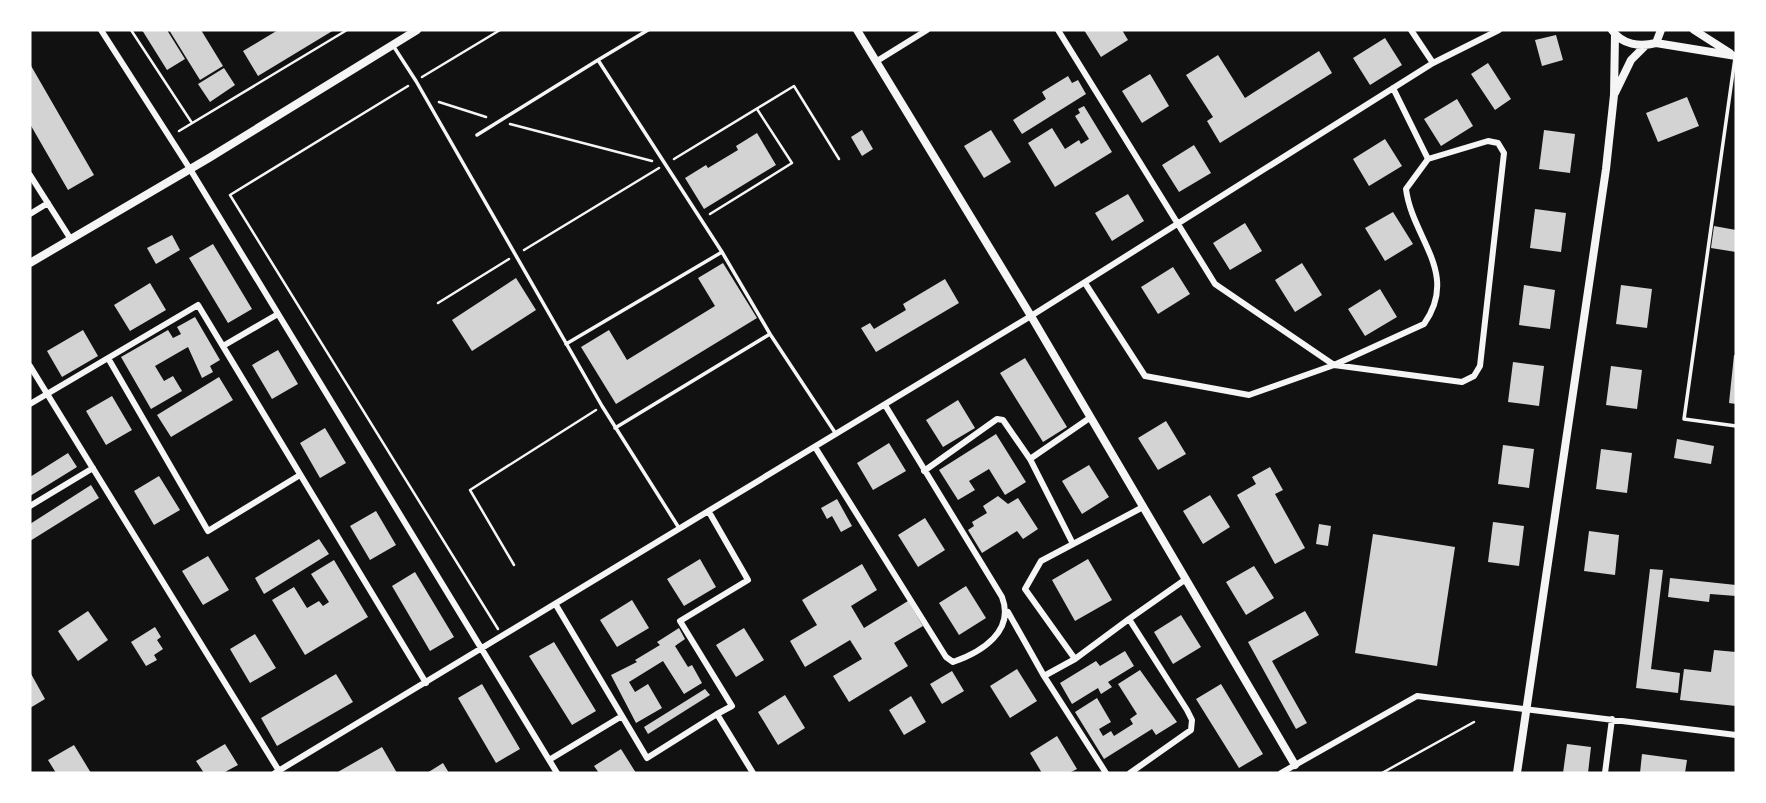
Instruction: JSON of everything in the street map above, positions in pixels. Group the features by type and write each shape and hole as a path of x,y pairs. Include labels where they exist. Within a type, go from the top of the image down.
{"street":[{"path":"101,30 190,169 557,773"},
{"path":"30,263 417,30"},
{"path":"858,30 1031,316 1295,765"},
{"path":"877,61 927,30"},
{"path":"1058,30 1176,225 1215,284 1334,365 1462,382 1474,376 1480,366 1504,153 1498,143 1488,141 1428,159 1414,174 1406,189 1408,211 1438,270 1433,312 1424,324 1334,365 1249,395 1145,376 1085,282"},
{"path":"1411,30 1433,63"},
{"path":"30,366 277,772 1031,316 1433,63 1499,30"},
{"path":"1656,43 1661,30"},
{"path":"1694,30 1736,56"},
{"path":"1614,32 1629,44 1656,43 1736,56"},
{"path":"1517,773 1606,169 1614,95 1614,32"},
{"path":"1614,95 1631,60 1646,45"},
{"path":"1394,88 1428,159"},
{"path":"30,175 69,239"},
{"path":"30,214 48,203"},
{"path":"30,404 198,305 426,683"},
{"path":"223,346 278,314"},
{"path":"108,358 208,531 300,475"},
{"path":"885,405 1002,597 1044,676 1106,773"},
{"path":"1030,459 1091,417"},
{"path":"924,471 997,419 1008,423 1030,459 1073,544"},
{"path":"815,447 946,657 953,662 961,660 994,638 1005,626 1008,612"},
{"path":"30,506 93,468"},
{"path":"1075,659 1025,589 1041,561 1143,507"},
{"path":"556,605 647,758 732,706 680,621 748,580 709,512"},
{"path":"1044,676 1075,659 1186,579"},
{"path":"1129,619 1192,720 1191,730 1130,773"},
{"path":"1280,773 1417,696 1736,735"},
{"path":"717,714 753,773"},
{"path":"549,760 622,716"},
{"path":"1605,773 1612,719"}],"lane":[{"path":"477,135 648,30"},
{"path":"393,46 517,254 601,406 680,530"},
{"path":"1736,56 1684,419 1736,426"},
{"path":"598,60 836,434"},
{"path":"566,344 722,252"},
{"path":"615,428 771,334"}],"path":[{"path":"131,30 192,123"},
{"path":"169,136 347,30"},
{"path":"500,30 230,195 503,637"},
{"path":"438,303 794,86 839,159"},
{"path":"426,98 499,121 666,164"},
{"path":"701,220 792,163 757,108"},
{"path":"514,565 470,490 601,406"},
{"path":"1382,773 1474,722"}],"building":[{"path":"142,30 167,30 185,59 167,70"},
{"path":"169,30 201,30 223,66 200,80"},
{"path":"278,30 334,30 258,76 243,51"},
{"path":"1084,30 1122,30 1128,40 1101,57"},
{"path":"1556,35 1563,60 1542,66 1535,40"},
{"path":"1385,38 1402,65 1370,85 1353,58"},
{"path":"1319,51 1332,73 1220,143 1207,121 1213,117 1186,75 1218,55 1245,98"},
{"path":"1488,63 1511,99 1495,110 1471,74"},
{"path":"30,64 94,175 68,190 30,124"},
{"path":"224,68 235,85 210,102 198,84"},
{"path":"1150,74 1169,106 1142,123 1122,91"},
{"path":"1068,76 1072,83 1078,80 1086,94 1022,134 1013,120 1046,99 1042,92"},
{"path":"1687,97 1699,126 1658,142 1646,113"},
{"path":"1457,99 1473,126 1441,146 1424,119"},
{"path":"1084,106 1112,152 1055,187 1028,143 1052,128 1065,149 1079,140 1081,144 1089,139 1075,116 1080,113 1078,109"},
{"path":"862,130 873,149 862,156 851,137"},
{"path":"991,130 1011,162 984,178 964,146"},
{"path":"1544,130 1575,134 1570,173 1539,169"},
{"path":"757,133 776,165 704,209 685,178 738,150 736,146"},
{"path":"1385,139 1402,166 1369,186 1353,159"},
{"path":"1194,145 1211,173 1179,192 1162,165"},
{"path":"1128,194 1144,221 1112,241 1095,213"},
{"path":"1535,209 1566,213 1561,252 1530,248"},
{"path":"1393,212 1413,244 1385,261 1365,228"},
{"path":"1245,223 1262,251 1230,270 1213,243"},
{"path":"1714,226 1736,230 1736,252 1711,248"},
{"path":"172,235 180,250 156,264 147,248"},
{"path":"213,244 252,309 228,323 189,258"},
{"path":"723,263 757,318 616,404 581,347 609,330 627,360 715,306 698,278"},
{"path":"1302,263 1322,295 1295,312 1275,280"},
{"path":"1173,267 1190,294 1158,314 1141,287"},
{"path":"516,278 536,310 472,351 452,320"},
{"path":"945,279 959,303 876,352 861,328 870,323 874,329 906,310 903,304"},
{"path":"150,283 166,310 130,331 114,305"},
{"path":"1524,285 1555,290 1550,329 1519,325"},
{"path":"1621,285 1652,289 1647,328 1616,324"},
{"path":"1380,289 1397,317 1365,336 1348,309"},
{"path":"195,317 220,360 210,366 213,372 202,378 188,347 155,366 164,381 173,376 182,391 151,409 121,357 168,330 173,338 181,334 177,327"},
{"path":"83,330 98,356 62,377 47,351"},
{"path":"278,350 298,384 272,399 252,365"},
{"path":"1736,355 1736,404 1729,403"},
{"path":"1025,358 1067,427 1043,442 1000,373"},
{"path":"1513,362 1544,366 1539,406 1508,402"},
{"path":"1611,366 1642,370 1637,409 1606,405"},
{"path":"219,377 233,400 171,437 157,415"},
{"path":"112,396 132,430 106,445 86,411"},
{"path":"958,400 975,428 943,447 926,420"},
{"path":"1166,421 1186,454 1158,470 1138,438"},
{"path":"325,428 346,463 320,478 300,443"},
{"path":"996,434 1026,482 1005,495 989,469 969,481 975,490 958,500 939,470"},
{"path":"1677,439 1714,446 1711,464 1674,458"},
{"path":"889,443 906,471 873,490 857,463"},
{"path":"1503,445 1534,449 1529,488 1498,484"},
{"path":"1601,449 1632,453 1627,493 1596,489"},
{"path":"68,453 77,467 30,496 30,477"},
{"path":"1089,465 1109,497 1082,514 1062,481"},
{"path":"1270,467 1283,490 1275,494 1305,548 1275,564 1237,495 1256,484 1252,477"},
{"path":"159,476 180,510 154,525 134,491"},
{"path":"91,485 99,498 30,541 30,524"},
{"path":"1210,495 1230,527 1203,544 1183,511"},
{"path":"998,496 1008,504 1018,498 1038,529 1023,539 1017,531 982,553 968,530 974,526 972,522 987,513 983,506"},
{"path":"837,499 852,526 841,532 832,516 827,519 821,508"},
{"path":"376,511 396,545 370,560 350,526"},
{"path":"925,518 945,550 918,567 898,535"},
{"path":"1493,522 1524,526 1519,566 1488,562"},
{"path":"1319,524 1331,526 1328,546 1316,544"},
{"path":"1589,531 1619,535 1615,575 1584,571"},
{"path":"1373,534 1455,547 1437,666 1355,653"},
{"path":"319,539 329,554 264,594 255,578"},
{"path":"208,556 229,590 203,605 182,571"},
{"path":"700,559 716,587 684,606 667,579"},
{"path":"1088,559 1112,600 1075,621 1052,580"},
{"path":"334,560 368,617 305,655 272,600 294,587 307,608 319,601 323,606 329,602 311,574"},
{"path":"862,564 877,590 851,606 864,628 908,601 923,626 894,643 908,666 849,702 833,676 862,659 850,640 805,667 790,641 817,625 802,600"},
{"path":"1254,566 1274,598 1246,615 1226,582"},
{"path":"1650,569 1663,570 1651,669 1680,673 1678,693 1636,688"},
{"path":"415,572 454,637 430,651 392,586"},
{"path":"1670,578 1736,585 1736,596 1710,594 1709,602 1668,597"},
{"path":"966,586 986,618 959,635 939,603"},
{"path":"632,600 649,628 617,647 600,620"},
{"path":"88,611 108,640 78,661 58,631"},
{"path":"1305,611 1319,635 1272,661 1307,723 1296,729 1248,642"},
{"path":"1181,615 1201,647 1173,664 1154,632"},
{"path":"155,627 161,637 157,640 163,649 154,655 157,660 146,666 131,642"},
{"path":"679,628 685,639 675,646 688,667 692,665 702,683 684,694 663,661 629,682 635,692 648,684 662,708 636,723 611,675 637,662 635,660 660,645 657,642"},
{"path":"744,628 764,660 736,677 716,645"},
{"path":"255,634 276,668 250,683 230,649"},
{"path":"554,642 596,711 572,725 529,656"},
{"path":"1714,650 1736,652 1736,706 1680,700 1684,669 1711,672"},
{"path":"1125,651 1134,666 1108,682 1112,687 1101,694 1098,688 1072,704 1060,683 1096,661 1100,666"},
{"path":"1017,669 1037,701 1010,718 990,686"},
{"path":"1140,670 1177,722 1156,735 1152,729 1104,759 1075,712 1097,698 1111,722 1099,729 1103,736 1111,731 1114,736 1133,724 1130,719 1137,714 1118,684"},
{"path":"952,671 964,691 942,704 930,684"},
{"path":"30,672 45,699 30,708"},
{"path":"336,674 353,702 277,746 261,718"},
{"path":"482,684 520,749 496,763 458,698"},
{"path":"1221,684 1263,754 1239,768 1196,699"},
{"path":"705,689 710,695 648,734 644,727"},
{"path":"785,695 805,728 778,745 758,712"},
{"path":"911,696 926,722 904,735 889,710"},
{"path":"1057,736 1077,769 1069,773 1042,773 1030,753"},
{"path":"225,744 238,765 223,773 204,773 196,761"},
{"path":"1567,744 1591,747 1588,773 1563,773"},
{"path":"74,745 91,773 56,773 48,760"},
{"path":"382,747 397,773 336,773"},
{"path":"621,749 636,773 599,773 594,766"},
{"path":"1642,754 1687,760 1685,773 1640,773"},
{"path":"443,763 449,773 427,773"}]}
